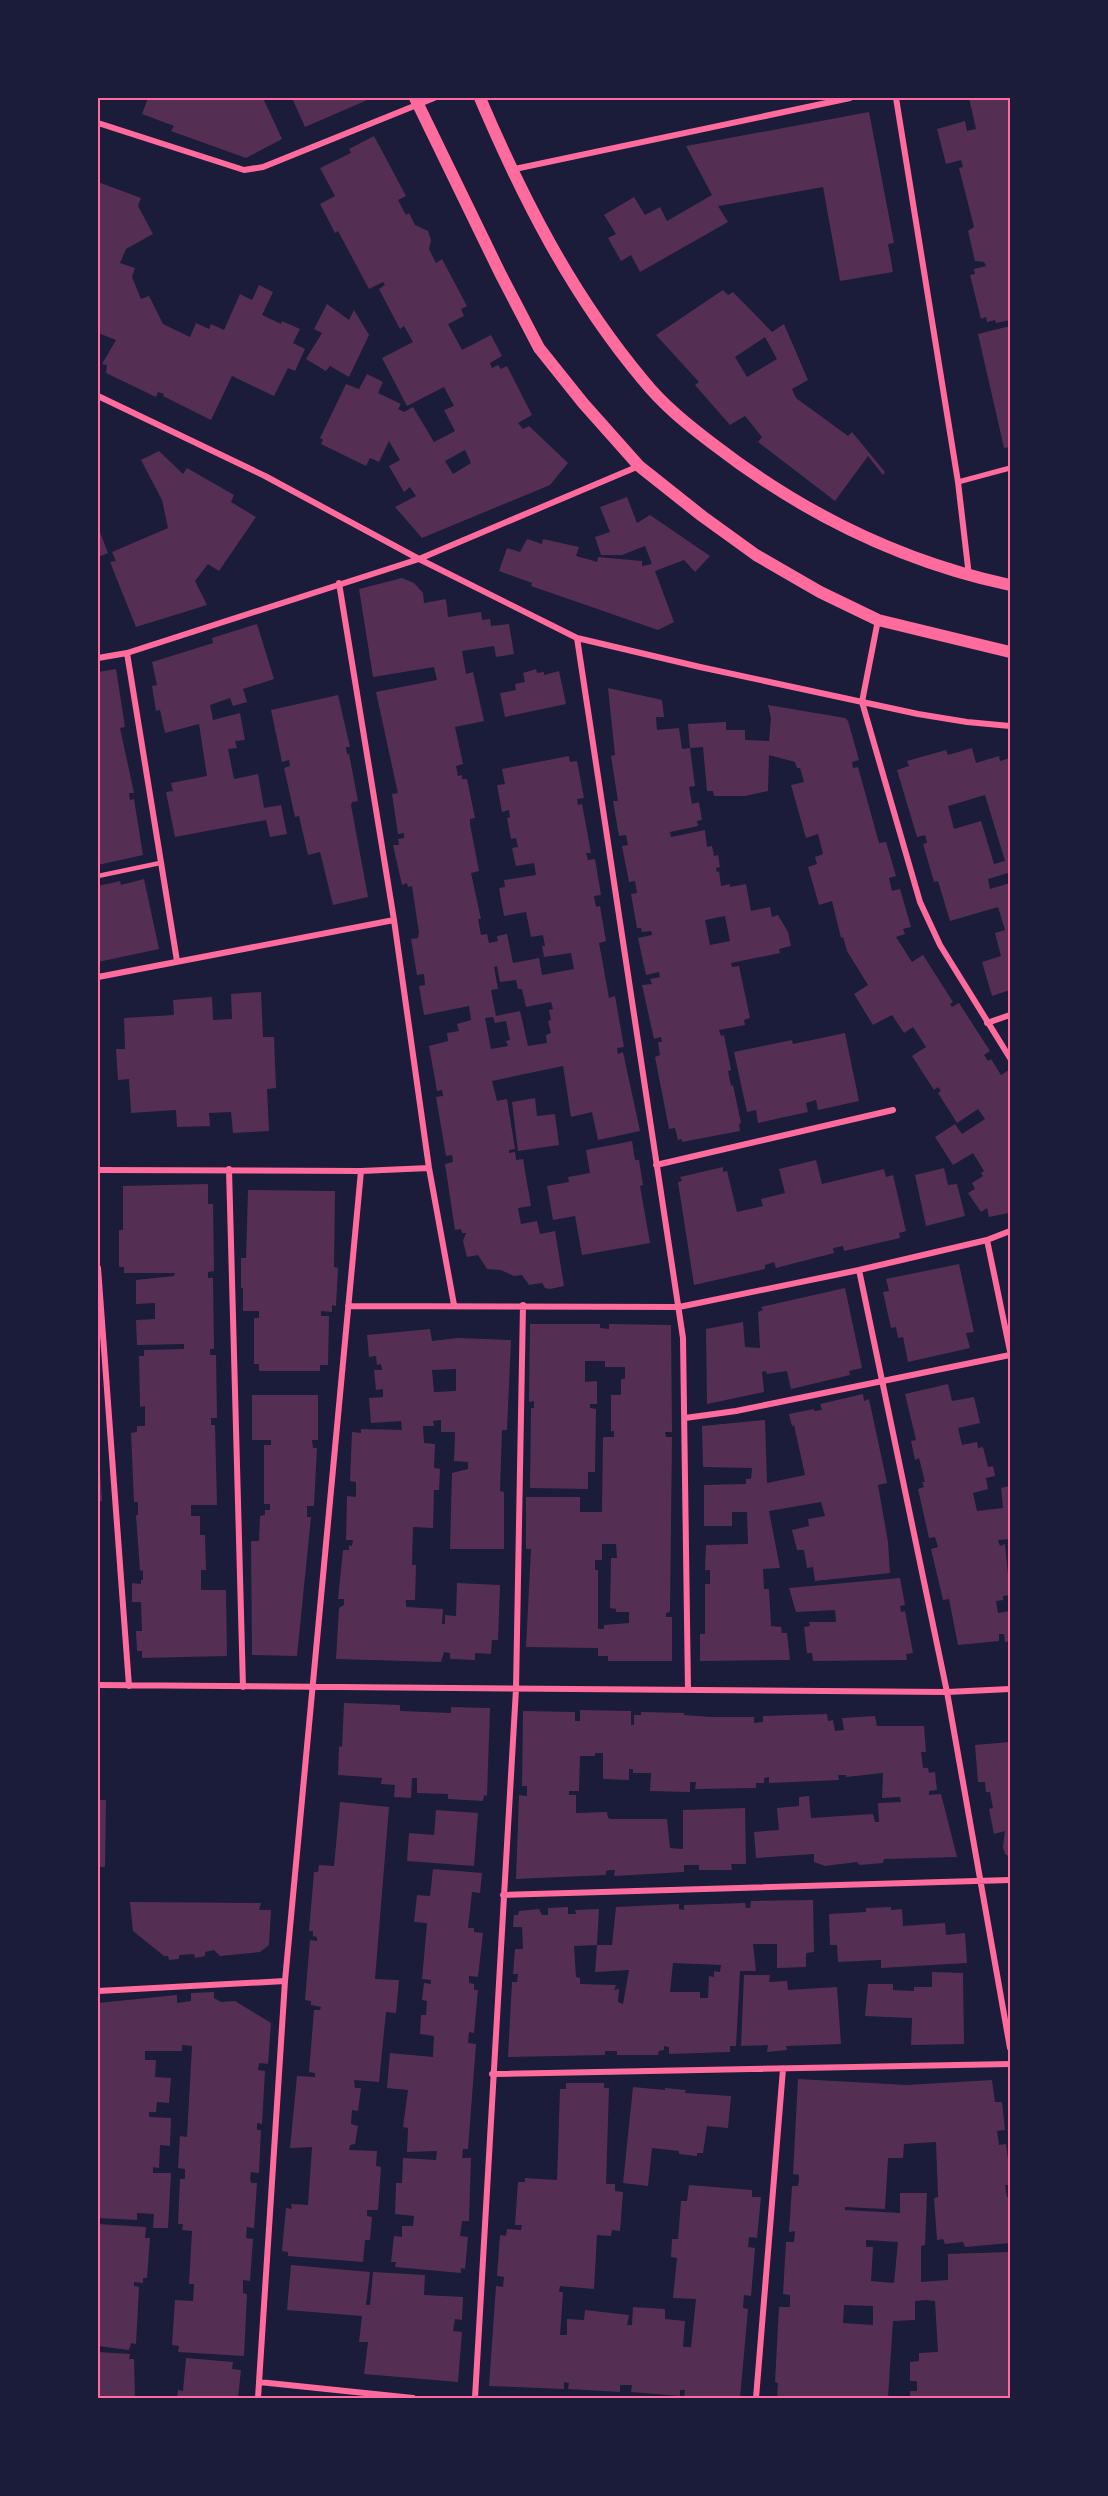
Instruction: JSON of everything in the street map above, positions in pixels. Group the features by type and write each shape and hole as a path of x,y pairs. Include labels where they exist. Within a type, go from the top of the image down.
{"main road":[{"path":"480,98 510,170 549,244 592,314 644,382 682,420 732,459 781,492 852,532 914,558 969,576 1011,585"},
{"path":"416,100 539,348 583,403 639,466 756,555 820,592 878,620 1011,652"}],"street":[{"path":"98,123 244,170 263,167 416,100 434,98"},
{"path":"510,170 850,98"},
{"path":"896,98 958,482 969,576"},
{"path":"98,396 264,476 419,559 578,638 862,702 967,723 1011,726"},
{"path":"98,658 126,653 419,559 639,466"},
{"path":"958,482 1011,468"},
{"path":"339,583 394,921 429,1168 454,1305"},
{"path":"878,620 862,702 920,902 940,945 1011,1058"},
{"path":"578,638 683,1338 688,1690"},
{"path":"126,653 177,961"},
{"path":"98,977 394,921"},
{"path":"987,1023 1011,1016"},
{"path":"656,1165 893,1110"},
{"path":"98,1170 361,1171 429,1168"},
{"path":"229,1169 243,1687"},
{"path":"258,2398 285,1981 361,1171"},
{"path":"348,1306 679,1307 859,1270 1011,1231"},
{"path":"685,1418 736,1412 1011,1353 987,1239"},
{"path":"98,1268 129,1686"},
{"path":"859,1270 947,1692 1011,2048"},
{"path":"475,2398 516,1689 523,1305"},
{"path":"98,1685 947,1692 1011,1689"},
{"path":"503,1895 1011,1880"},
{"path":"98,1991 285,1981"},
{"path":"492,2073 1011,2064"},
{"path":"756,2398 783,2069"},
{"path":"259,2382 413,2398"}],"lane":[{"path":"98,876 160,863"}],"building":[{"path":"148,98 263,98 282,139 246,158 171,131 174,126 142,114"},
{"path":"292,98 372,98 305,127"},
{"path":"969,98 1010,98 1010,320 996,323 995,320 987,322 986,317 981,319 970,275 975,274 974,269 986,266 984,262 975,261 968,231 974,227 959,168 963,167 961,160 946,164 937,129 965,121 967,131 976,129"},
{"path":"869,112 894,243 888,244 893,272 840,281 823,187 718,206 728,222 640,272 631,255 621,261 608,238 616,234 604,215 634,197 645,215 660,207 667,221 712,195 686,146"},
{"path":"374,136 406,196 398,200 406,215 409,213 415,225 428,231 431,240 429,249 436,263 442,259 467,306 461,309 464,316 448,324 462,350 491,335 502,356 490,363 492,368 498,365 501,369 507,366 532,415 518,423 523,429 529,426 568,463 550,485 422,538 395,507 416,496 410,487 404,492 389,466 400,460 389,441 379,462 370,458 366,466 321,444 323,440 320,438 346,384 359,389 367,374 383,382 378,393 401,404 398,409 404,412 413,407 434,442 455,431 444,410 454,406 444,387 407,406 382,358 413,342 404,326 400,329 379,289 385,285 383,282 369,289 338,231 335,233 320,204 335,196 320,168 351,153 349,149","holes":["465,450 471,463 453,474 445,461"]},
{"path":"98,182 141,198 138,206 153,234 126,249 120,263 135,268 132,277 141,299 149,296 163,324 190,337 196,323 209,329 211,324 224,330 240,294 252,300 259,285 273,292 262,315 281,324 282,321 300,329 293,343 305,349 295,371 288,368 274,396 232,376 211,420 163,396 164,394 158,392 156,397 106,373 107,365 102,364 116,340 98,333"},
{"path":"723,290 728,295 733,292 772,332 784,324 808,380 792,389 796,398 848,436 852,432 885,472 883,475 868,456 835,501 758,442 762,437 745,416 730,425 695,385 699,382 656,335","holes":["765,337 777,359 747,377 735,357"]},
{"path":"327,304 349,320 354,310 369,335 349,377 330,366 326,371 306,359 322,333 314,329"},
{"path":"1010,326 1010,447 1004,448 978,334"},
{"path":"159,451 183,474 187,468 234,495 231,502 256,517 219,571 208,564 195,581 207,605 136,627 110,562 116,561 112,552 168,528 162,500 141,460"},
{"path":"627,497 637,523 650,515 710,556 695,572 684,560 655,571 674,622 658,630 531,586 532,583 499,571 507,548 520,552 527,539 542,544 543,539 579,547 576,556 597,562 598,557 642,561 642,566 652,564 645,546 622,555 601,555 595,537 610,532 600,507"},
{"path":"98,527 108,553 98,557"},
{"path":"402,578 414,583 423,593 424,603 446,599 448,617 481,612 482,620 490,619 491,626 509,624 514,654 496,657 494,646 462,651 466,674 473,672 484,721 455,727 463,764 456,766 458,776 462,775 462,779 467,779 475,818 470,819 470,824 479,871 471,873 481,919 478,919 481,935 487,934 489,943 498,941 497,936 507,934 513,963 539,958 542,975 574,969 571,953 544,957 543,935 531,937 526,912 504,916 499,888 505,887 504,880 536,875 534,863 516,866 512,848 518,847 516,838 511,839 507,818 510,817 509,810 502,812 497,785 505,784 502,769 569,756 570,762 577,761 584,798 577,799 578,805 582,804 591,853 586,853 588,860 595,859 601,895 594,896 596,907 600,906 606,941 599,943 609,998 615,996 624,1047 617,1048 618,1054 623,1052 640,1131 598,1140 592,1112 571,1117 563,1066 492,1081 497,1101 507,1099 515,1149 509,1150 509,1153 515,1152 516,1160 523,1159 531,1206 518,1208 521,1224 537,1221 540,1234 555,1231 564,1286 550,1289 545,1288 542,1283 529,1285 522,1275 514,1276 501,1270 487,1269 478,1255 467,1257 463,1241 466,1233 462,1233 461,1229 455,1230 445,1164 453,1162 452,1155 446,1156 436,1097 443,1096 442,1090 437,1091 429,1046 448,1041 447,1033 459,1031 457,1024 471,1020 469,1006 424,1015 419,986 425,985 424,974 417,975 411,939 418,938 419,933 412,886 408,887 407,883 402,885 393,845 399,845 398,839 404,838 404,833 398,834 392,794 398,793 376,692 437,680 434,667 373,677 359,589","holes":["497,966 500,982 516,980 518,989 522,989 526,1007 551,1002 553,1009 549,1010 551,1020 548,1021 551,1033 546,1035 547,1043 528,1046 520,1011 496,1016 491,990 498,989 494,967","493,1017 495,1023 506,1021 510,1040 506,1041 508,1046 491,1049 485,1018"]},
{"path":"257,624 274,679 243,689 247,702 233,706 230,698 210,705 213,720 240,713 245,740 235,741 237,748 228,749 234,779 258,774 264,808 281,805 287,834 270,837 266,820 175,837 166,792 173,791 171,783 207,776 199,724 165,733 160,710 156,711 152,686 157,685 152,662 213,643 212,638"},
{"path":"116,669 125,727 120,728 134,793 129,793 130,800 134,799 143,855 98,865 98,672"},
{"path":"536,669 537,673 544,672 544,675 559,671 566,704 505,717 500,693 516,690 515,684 525,682 523,673"},
{"path":"608,688 662,700 664,717 656,717 657,730 679,728 682,749 690,748 695,786 689,787 692,804 699,802 702,820 697,821 698,826 670,832 671,837 705,830 707,847 712,846 714,856 718,855 720,867 716,868 717,872 719,871 721,886 746,884 751,911 770,907 772,917 778,915 788,932 791,946 779,949 780,953 731,963 732,967 739,966 750,1018 744,1020 745,1025 719,1030 721,1036 724,1035 731,1070 728,1071 741,1123 739,1124 740,1131 682,1142 682,1139 678,1140 675,1128 669,1129 655,1057 660,1055 658,1042 662,1042 661,1037 654,1039 642,985 652,984 650,979 660,977 659,972 646,975 638,938 652,935 651,931 642,932 641,928 637,928 631,894 637,893 635,881 629,882 622,846 628,845 626,835 619,836 613,801 618,801 611,756 615,755","holes":["725,916 730,941 710,945 705,920"]},
{"path":"338,695 350,747 346,747 358,801 352,802 351,805 368,897 333,905 320,852 308,855 299,816 295,817 284,768 290,766 289,760 282,762 271,710"},
{"path":"768,705 845,718 848,721 859,760 852,762 853,768 858,767 879,843 886,842 896,876 889,878 892,891 900,889 911,927 903,929 905,934 896,937 912,962 923,955 953,1002 950,1004 952,1007 959,1003 990,1051 984,1055 988,1061 991,1059 1001,1075 1009,1070 1010,1072 1009,1213 989,1217 987,1208 981,1212 968,1193 975,1189 972,1183 983,1176 981,1173 984,1171 973,1153 953,1165 935,1137 955,1124 962,1134 985,1119 978,1109 957,1123 938,1093 941,1091 938,1087 934,1090 912,1056 926,1047 913,1027 904,1033 892,1015 873,1025 854,994 868,985 847,951 843,937 841,938 832,901 819,905 808,867 817,864 815,857 823,854 818,834 806,838 791,785 804,782 800,768 797,768 795,762 769,755 768,791 745,796 714,796 713,791 707,791 703,747 690,748 688,724 726,722 726,730 745,730 745,740 769,741 771,718"},
{"path":"972,748 976,763 999,756 1000,761 1010,758 1010,879 1008,873 988,879 990,889 1010,883 1010,990 992,996 982,962 1001,956 995,933 1005,930 998,907 950,921 938,881 934,882 923,844 927,843 925,835 917,837 897,770 909,766 907,761 946,750 948,755","holes":["985,795 1005,861 994,864 981,821 954,829 948,806"]},
{"path":"144,879 159,949 98,962 98,886 120,881 121,885"},
{"path":"261,992 263,1037 274,1037 276,1088 267,1089 269,1131 233,1133 231,1112 209,1113 210,1126 177,1127 176,1110 131,1113 129,1079 118,1080 116,1049 125,1049 124,1018 174,1015 173,1000 212,997 213,1020 232,1019 231,994"},
{"path":"845,1033 859,1101 818,1110 816,1100 806,1103 808,1112 758,1123 756,1110 747,1112 734,1052 792,1040 793,1044"},
{"path":"535,1098 537,1116 555,1114 559,1145 518,1151 512,1102"},
{"path":"632,1141 635,1160 639,1160 643,1185 640,1186 650,1243 582,1255 575,1216 553,1220 547,1186 569,1182 568,1177 590,1173 586,1150"},
{"path":"816,1160 822,1184 884,1169 886,1177 893,1175 906,1231 899,1233 900,1238 844,1251 843,1246 833,1248 834,1253 776,1268 774,1262 765,1265 765,1269 694,1285 678,1182 682,1181 680,1177 723,1167 723,1172 727,1171 737,1212 763,1206 761,1199 785,1193 779,1169"},
{"path":"944,1168 948,1185 957,1184 965,1216 926,1226 915,1175"},
{"path":"208,1184 208,1204 213,1204 214,1271 208,1272 208,1278 213,1278 214,1349 210,1349 210,1355 216,1355 217,1418 211,1418 211,1425 215,1425 217,1505 191,1505 191,1516 200,1516 200,1535 205,1535 206,1570 201,1570 201,1590 226,1590 227,1656 142,1658 142,1651 137,1651 136,1631 142,1631 141,1602 132,1602 132,1583 141,1584 143,1580 143,1570 140,1571 136,1515 138,1515 138,1502 134,1502 131,1433 137,1432 137,1426 145,1426 145,1406 140,1407 139,1356 144,1356 144,1350 184,1349 184,1344 137,1345 136,1320 155,1319 155,1303 136,1304 136,1280 174,1276 175,1273 124,1273 124,1267 119,1267 119,1230 123,1230 123,1186"},
{"path":"248,1190 335,1191 334,1267 338,1268 336,1306 332,1305 332,1312 321,1311 321,1316 329,1316 328,1365 320,1365 320,1371 259,1371 259,1364 254,1364 254,1318 259,1318 259,1311 243,1311 243,1288 241,1288 241,1258 246,1258"},
{"path":"959,1264 974,1332 966,1333 970,1348 908,1362 903,1337 898,1338 896,1327 891,1328 883,1292 889,1291 886,1279"},
{"path":"845,1288 862,1368 849,1371 850,1375 791,1389 787,1371 767,1374 766,1371 762,1372 764,1392 707,1404 706,1329 743,1322 745,1347 760,1348 758,1312 763,1310 761,1307"},
{"path":"530,1324 600,1324 600,1328 609,1329 609,1324 671,1325 672,1432 665,1432 666,1437 672,1437 670,1612 666,1613 666,1617 672,1617 672,1661 608,1661 608,1656 598,1656 598,1648 526,1647 531,1549 526,1549 526,1497 580,1497 580,1512 602,1512 603,1437 614,1437 614,1431 611,1431 611,1395 621,1395 621,1379 625,1379 625,1367 605,1367 605,1361 585,1361 585,1382 597,1381 597,1404 590,1404 590,1408 596,1409 595,1472 588,1472 588,1489 530,1488 531,1408 534,1408 534,1401 529,1402","holes":["602,1544 616,1544 617,1558 611,1558 610,1608 616,1609 616,1612 629,1612 629,1623 604,1625 604,1629 598,1629 598,1570 595,1570 595,1560 602,1560"]},
{"path":"430,1329 432,1341 458,1338 511,1340 507,1430 502,1430 500,1491 504,1492 504,1549 450,1549 452,1473 468,1469 468,1462 454,1461 455,1432 441,1432 441,1420 433,1421 434,1426 423,1426 424,1443 435,1444 434,1468 440,1469 439,1490 434,1490 433,1528 413,1527 412,1565 416,1565 415,1600 406,1600 406,1607 443,1609 442,1624 445,1624 445,1615 456,1616 457,1583 500,1585 498,1640 492,1640 491,1654 475,1653 475,1660 450,1659 450,1653 444,1652 441,1662 336,1659 339,1608 344,1605 344,1599 338,1599 343,1550 349,1550 349,1545 352,1546 353,1540 346,1540 347,1496 356,1497 356,1482 350,1481 352,1432 361,1433 361,1429 402,1430 401,1421 371,1423 369,1398 383,1397 383,1389 376,1390 374,1370 382,1370 381,1364 377,1365 376,1356 369,1357 367,1335","holes":["456,1369 456,1391 434,1392 432,1370"]},
{"path":"948,1384 952,1401 974,1397 980,1423 958,1428 962,1445 977,1442 978,1448 983,1447 988,1467 993,1466 995,1476 986,1478 988,1489 973,1493 977,1511 1003,1508 1001,1488 1010,1486 1010,1539 998,1540 1000,1546 1005,1544 1010,1595 1003,1596 1003,1600 996,1601 998,1613 1010,1611 1010,1641 1005,1642 1004,1634 999,1634 999,1641 958,1645 949,1599 943,1600 931,1549 938,1547 935,1537 929,1538 918,1489 924,1487 922,1482 925,1482 919,1458 915,1460 911,1441 916,1440 905,1394"},
{"path":"863,1394 864,1401 869,1399 887,1483 878,1485 888,1542 890,1573 815,1581 813,1567 807,1568 804,1550 797,1550 792,1530 809,1526 808,1519 825,1516 821,1502 769,1511 780,1568 763,1569 764,1589 769,1589 771,1626 781,1627 782,1633 787,1633 790,1660 700,1661 700,1634 705,1634 705,1584 710,1584 710,1570 705,1570 706,1545 748,1544 747,1512 732,1512 732,1526 704,1526 704,1485 746,1484 746,1479 751,1479 752,1468 703,1467 702,1426 765,1420 767,1483 805,1475 794,1425 792,1426 789,1414 814,1409 814,1411 822,1410 820,1404"},
{"path":"252,1395 318,1395 318,1440 312,1440 313,1448 317,1448 314,1506 307,1506 307,1517 311,1517 297,1656 252,1655 251,1541 259,1541 260,1516 265,1515 265,1510 270,1510 270,1504 264,1504 264,1445 271,1445 271,1440 252,1440"},
{"path":"98,1451 102,1501 98,1502"},
{"path":"900,1578 905,1605 900,1606 901,1612 905,1611 913,1653 906,1654 907,1660 813,1661 812,1653 807,1653 804,1627 810,1626 809,1622 836,1622 835,1610 796,1612 789,1588"},
{"path":"344,1703 400,1705 400,1711 451,1713 451,1707 490,1708 487,1796 484,1795 483,1801 448,1799 448,1794 417,1793 417,1778 412,1778 411,1798 394,1797 395,1785 381,1784 382,1778 338,1775"},
{"path":"580,1710 631,1711 631,1725 634,1725 634,1715 641,1715 641,1712 684,1713 684,1715 711,1717 754,1717 754,1723 763,1722 763,1716 827,1714 828,1721 833,1720 835,1731 844,1730 842,1718 875,1716 877,1726 924,1726 926,1752 921,1752 923,1768 928,1768 929,1773 935,1772 937,1790 929,1791 929,1795 941,1794 957,1857 884,1859 883,1863 860,1865 857,1862 825,1866 814,1862 814,1854 756,1858 754,1832 779,1830 777,1808 799,1806 799,1797 809,1796 811,1818 873,1814 875,1822 879,1822 878,1803 901,1802 900,1797 882,1798 883,1773 846,1777 846,1775 838,1775 839,1780 769,1783 769,1777 764,1778 764,1783 756,1783 756,1788 695,1789 696,1782 690,1782 690,1792 650,1791 651,1773 633,1773 633,1769 629,1769 629,1780 603,1779 603,1753 595,1753 595,1756 580,1756 579,1791 569,1791 569,1795 576,1795 576,1813 607,1812 608,1818 611,1819 667,1819 670,1848 683,1849 683,1810 745,1808 746,1864 731,1864 732,1870 699,1870 699,1865 684,1865 684,1872 614,1876 615,1870 610,1870 606,1871 606,1875 516,1879 519,1795 527,1796 527,1786 522,1786 523,1711 575,1712 575,1721 580,1721"},
{"path":"1010,1742 1010,1857 1005,1854 1003,1847 1005,1831 994,1834 989,1809 993,1808 990,1792 986,1792 985,1782 978,1782 975,1745"},
{"path":"98,1800 106,1800 105,1867 98,1867"},
{"path":"340,1802 389,1807 375,1979 399,1980 396,2013 386,2012 379,2082 354,2080 355,2088 361,2088 358,2111 352,2110 351,2124 358,2126 355,2144 350,2145 349,2150 377,2151 376,2166 381,2167 378,2210 367,2210 367,2216 372,2217 370,2240 365,2240 363,2262 288,2256 288,2252 282,2251 286,2208 292,2209 291,2204 308,2205 312,2147 290,2148 297,2076 315,2077 315,2073 309,2072 314,2010 320,2010 321,2007 311,2005 311,2001 305,2000 310,1940 317,1941 317,1937 313,1936 313,1931 309,1931 314,1872 318,1872 319,1865 334,1866"},
{"path":"436,1810 478,1813 474,1866 407,1861 409,1833 434,1835"},
{"path":"433,1869 482,1873 480,1893 472,1892 468,1928 474,1928 474,1932 483,1933 478,1977 469,1976 469,1983 474,1984 474,1990 478,1990 474,2033 469,2032 468,2043 476,2044 468,2149 463,2149 462,2158 471,2158 469,2221 462,2221 460,2236 468,2237 465,2269 461,2268 461,2273 395,2267 396,2262 391,2262 394,2236 402,2237 402,2226 413,2226 414,2216 395,2214 396,2183 402,2183 403,2158 436,2160 437,2151 407,2152 408,2128 403,2127 408,2090 387,2088 390,2053 433,2057 434,2036 420,2034 421,2015 426,2015 427,2001 422,2000 424,1983 431,1984 431,1980 422,1979 427,1923 414,1922 417,1895 430,1896"},
{"path":"813,1900 814,1952 806,1953 806,1967 777,1968 777,1944 753,1944 756,1971 740,1971 736,2046 730,2046 730,2052 669,2054 669,2047 664,2046 664,2050 659,2051 658,2055 617,2055 617,2051 605,2051 605,2055 508,2057 512,1982 517,1982 518,1974 513,1974 515,1949 523,1949 522,1927 513,1927 514,1915 518,1915 519,1911 539,1909 542,1915 548,1915 548,1908 568,1907 568,1914 576,1914 575,1910 599,1909 597,1945 612,1945 616,1907 679,1904 679,1909 684,1910 684,1905 745,1903 746,1908 750,1908 751,1901","holes":["597,1945 595,1972 629,1970 623,2004 618,2002 619,1989 614,1990 616,1985 580,1984 580,1978 576,1977 574,1946","673,1963 721,1965 720,1972 714,1971 714,1977 709,1976 708,1998 700,1998 700,1992 670,1992"]},
{"path":"130,1902 261,1903 259,1910 271,1910 269,1945 260,1952 220,1956 214,1950 205,1952 205,1956 195,1958 194,1954 179,1955 179,1959 169,1960 168,1956 164,1956 133,1931"},
{"path":"891,1907 891,1910 902,1909 903,1926 945,1923 946,1935 965,1933 967,1963 881,1968 881,1960 838,1962 837,1945 830,1945 829,1914 866,1912 866,1908"},
{"path":"932,1972 963,1973 964,2044 911,2045 912,2018 865,2016 868,1984 893,1984 893,1990 914,1991 914,1987 932,1987"},
{"path":"744,1975 770,1975 769,1982 787,1981 788,1990 837,1987 841,2044 786,2046 787,2050 767,2052 768,2045 741,2046"},
{"path":"214,1992 214,1998 221,2002 235,2001 271,2023 268,2064 259,2063 258,2070 265,2071 262,2124 257,2123 257,2130 261,2130 259,2173 251,2172 250,2178 251,2183 257,2183 254,2228 247,2227 246,2238 253,2239 250,2281 243,2280 243,2293 247,2294 244,2356 178,2352 179,2346 172,2345 175,2300 193,2301 194,2284 189,2284 192,2231 182,2230 183,2224 178,2224 180,2179 185,2179 185,2169 178,2168 180,2136 187,2137 192,2046 182,2045 182,2051 145,2051 145,2060 156,2060 155,2077 171,2078 169,2103 157,2102 156,2112 149,2112 149,2117 171,2118 170,2146 160,2145 159,2168 153,2167 153,2173 171,2173 168,2228 153,2228 154,2214 137,2213 137,2220 98,2218 98,2003 177,1995 177,2003 191,2001 191,1993"},
{"path":"798,2079 907,2085 992,2080 995,2102 1002,2102 1005,2130 997,2131 999,2145 1006,2144 1010,2174 1010,2185 1005,2185 1007,2197 1010,2197 1010,2243 965,2247 963,2242 945,2244 943,2239 937,2240 934,2198 938,2197 936,2142 904,2144 903,2158 888,2158 885,2209 845,2207 845,2210 900,2213 900,2193 927,2193 925,2245 921,2246 921,2282 948,2280 948,2254 1010,2252 1010,2398 910,2398 910,2391 917,2391 917,2381 910,2381 910,2362 919,2361 919,2353 938,2352 935,2301 926,2300 915,2301 915,2320 893,2321 888,2398 838,2396 838,2398 777,2398 778,2383 775,2382 779,2307 790,2307 790,2295 783,2294 786,2242 794,2242 795,2231 789,2232 792,2186 798,2186 799,2180 799,2175 793,2174","holes":["866,2240 898,2242 894,2283 871,2281 873,2247 866,2247","844,2305 873,2306 873,2325 843,2323"]},
{"path":"566,2083 604,2083 604,2088 609,2088 606,2184 615,2184 615,2191 623,2192 620,2231 612,2230 611,2236 597,2235 594,2289 560,2286 559,2292 563,2292 560,2335 567,2335 567,2319 584,2320 585,2310 629,2315 627,2325 632,2325 633,2307 665,2309 665,2319 685,2321 683,2347 691,2347 696,2299 673,2298 677,2258 671,2257 672,2239 678,2239 681,2201 687,2201 689,2185 752,2190 752,2197 761,2197 757,2238 749,2237 748,2247 755,2248 751,2296 744,2295 743,2308 748,2309 740,2398 684,2397 685,2390 680,2390 680,2396 631,2392 632,2385 620,2385 620,2392 568,2389 569,2383 564,2382 564,2389 489,2386 496,2286 503,2287 504,2277 497,2276 500,2235 506,2236 507,2229 521,2230 522,2225 515,2225 518,2182 525,2182 525,2178 557,2180 560,2089 566,2089"},
{"path":"633,2087 665,2090 665,2088 686,2090 685,2093 731,2096 728,2128 707,2126 703,2153 697,2153 697,2156 652,2148 648,2186 623,2183"},
{"path":"98,2224 146,2227 145,2238 150,2238 147,2278 143,2278 143,2283 134,2282 134,2286 139,2287 136,2344 131,2343 129,2350 98,2346"},
{"path":"291,2265 370,2272 366,2305 370,2305 373,2272 425,2275 424,2295 463,2297 462,2320 455,2319 453,2331 462,2332 458,2382 364,2374 368,2342 359,2342 362,2316 287,2310"},
{"path":"98,2352 130,2354 129,2359 134,2359 135,2398 98,2398"},
{"path":"186,2358 233,2362 232,2369 241,2370 238,2398 177,2398 178,2390 183,2391"}]}
